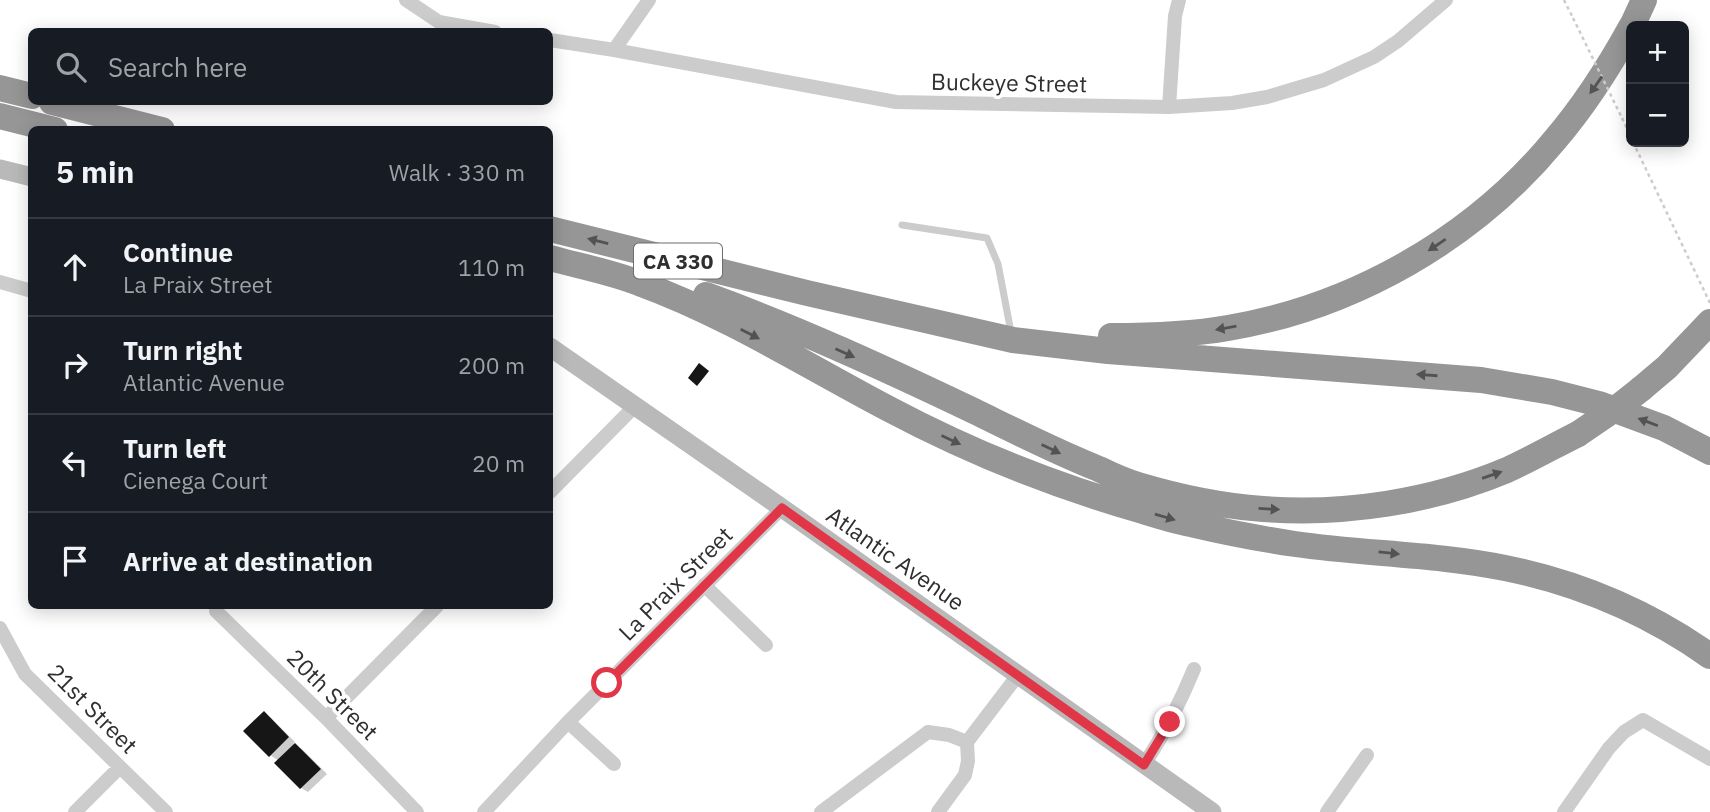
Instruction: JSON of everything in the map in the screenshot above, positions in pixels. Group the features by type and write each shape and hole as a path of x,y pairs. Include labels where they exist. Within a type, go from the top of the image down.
{"highway":[{"path":"1634,21 1644,0"},
{"path":"1009,333 1171,335 1230,328 1336,298 1375,281 1461,228 1519,180 1576,114 1603,76 1626,36"},
{"path":"0,88 28,95"},
{"path":"64,105 146,126"},
{"path":"0,116 39,126"},
{"name":"CA 330","path":"553,230 921,319 1009,333"},
{"path":"553,252 641,273 729,303 904,379 1069,457 1135,484 1191,499 1262,509 1336,509 1387,504 1437,493 1505,470 1578,434 1622,404 1667,367 1704,330"},
{"path":"553,259 638,282 680,300 762,340 952,441 1096,498 1190,524 1296,544 1437,558 1533,574 1613,601 1664,626 1710,656"},
{"path":"1009,333 1108,351 1481,380 1552,392 1599,404 1664,428 1710,452"}],"street":[{"path":"406,0 439,22 473,28"},
{"path":"614,50 649,0"},
{"path":"1169,107 1175,16 1179,0"},
{"name":"Buckeye Street","path":"553,40 896,102 1169,107 1231,103 1267,97 1324,80 1374,57 1398,41 1446,0"},
{"path":"0,169 28,176"},
{"path":"0,282 28,290"},
{"name":"Atlantic Avenue","path":"553,349 1212,812"},
{"path":"553,483 634,407"},
{"name":"La Praix Street","path":"484,812 568,722 782,508"},
{"path":"704,584 766,645"},
{"path":"326,718 434,609"},
{"name":"20th Street","path":"216,611 326,718 417,812"},
{"name":"21st Street","path":"0,628 26,674 166,812"},
{"path":"1144,765 1178,706 1194,669"},
{"path":"939,812 965,775 968,761 967,742 1018,675"},
{"path":"1564,812 1609,748 1625,732 1643,720 1710,759"},
{"path":"568,722 614,764"},
{"path":"821,812 928,732 949,735 967,742"},
{"path":"1326,812 1367,755"},
{"path":"75,812 120,767"}],"lane":[{"path":"902,225 987,238 998,264 1009,333"}],"path":[{"path":"1564,0 1626,128"},
{"path":"1635,147 1710,303"}],"building":[{"path":"699,363 709,371 697,386 688,378"},
{"path":"264,711 289,737 269,757 243,731"},
{"path":"295,743 321,769 300,789 274,763"}],"route":[{"path":"607,683 782,508 1144,765 1170,722"}]}
